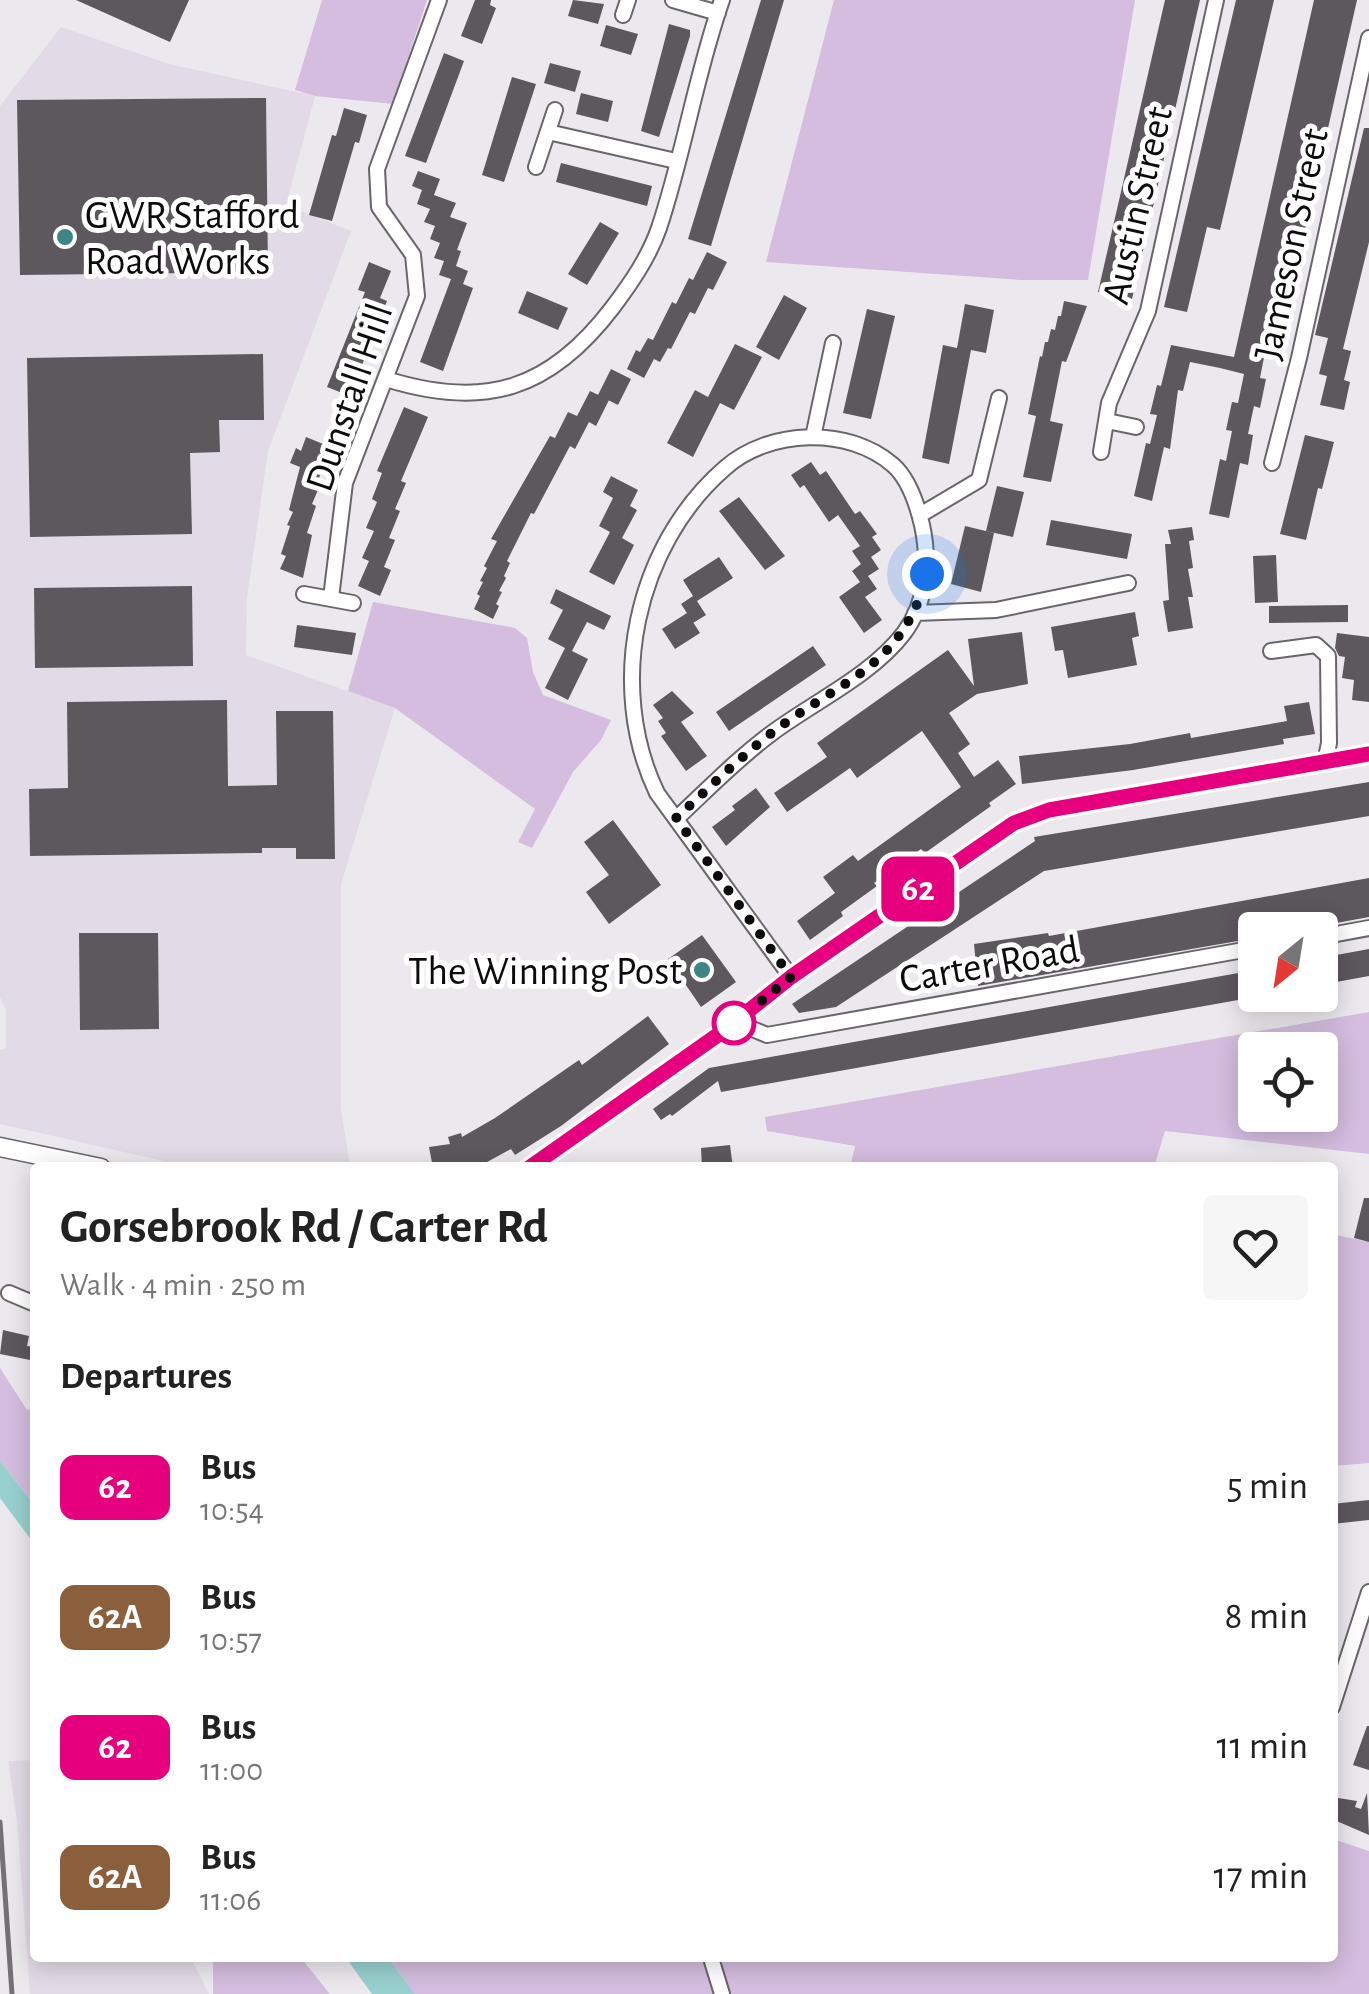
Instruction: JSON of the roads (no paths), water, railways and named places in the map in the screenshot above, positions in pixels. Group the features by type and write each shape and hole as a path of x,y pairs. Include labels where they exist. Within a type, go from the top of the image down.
{"street":[{"name":"Dunstall Hill","path":"331,598 345,483 417,296 413,255 379,208 377,169 439,0"},
{"path":"386,379 427,392 478,394 542,374 574,352 629,286 650,250 720,6 673,0"},
{"name":"Austin Street","path":"1101,452 1110,403 1148,310 1216,0"},
{"name":"Jameson Street","path":"1272,464 1369,38"},
{"path":"536,166 555,110"},
{"path":"548,132 676,161"},
{"path":"813,437 834,344"},
{"path":"920,515 979,480 998,398"},
{"path":"1106,421 1136,427"},
{"path":"676,818 769,735 880,660 906,631 916,613 927,574 920,515 896,467 865,446 848,440 813,437 784,440 762,446 726,467 682,520 656,562 638,623 633,657 636,738 657,794 791,977"},
{"path":"916,613 996,610 1128,584"},
{"path":"304,594 353,603"},
{"path":"1271,651 1316,645 1328,656 1329,743 1324,762"},
{"path":"538,1162 739,1020 791,977 1029,816 1099,800 1369,754"},
{"path":"1338,934 1369,928"},
{"name":"Carter Road","path":"739,1020 767,1035 1238,951"},
{"path":"0,1146 73,1162"},
{"path":"9,1293 30,1302"},
{"path":"1339,1668 1369,1593"},
{"path":"713,1962 722,1994"}],"water":[{"path":"0,1461 30,1500 30,1538 0,1498"},
{"path":"349,1962 391,1962 415,1994 372,1994"}],"railway":[{"path":"0,1822 12,1994"}],"place":[{"name":"GWR Stafford Road Works","path":"65,237"},
{"name":"The Winning Post","path":"702,970"}]}
